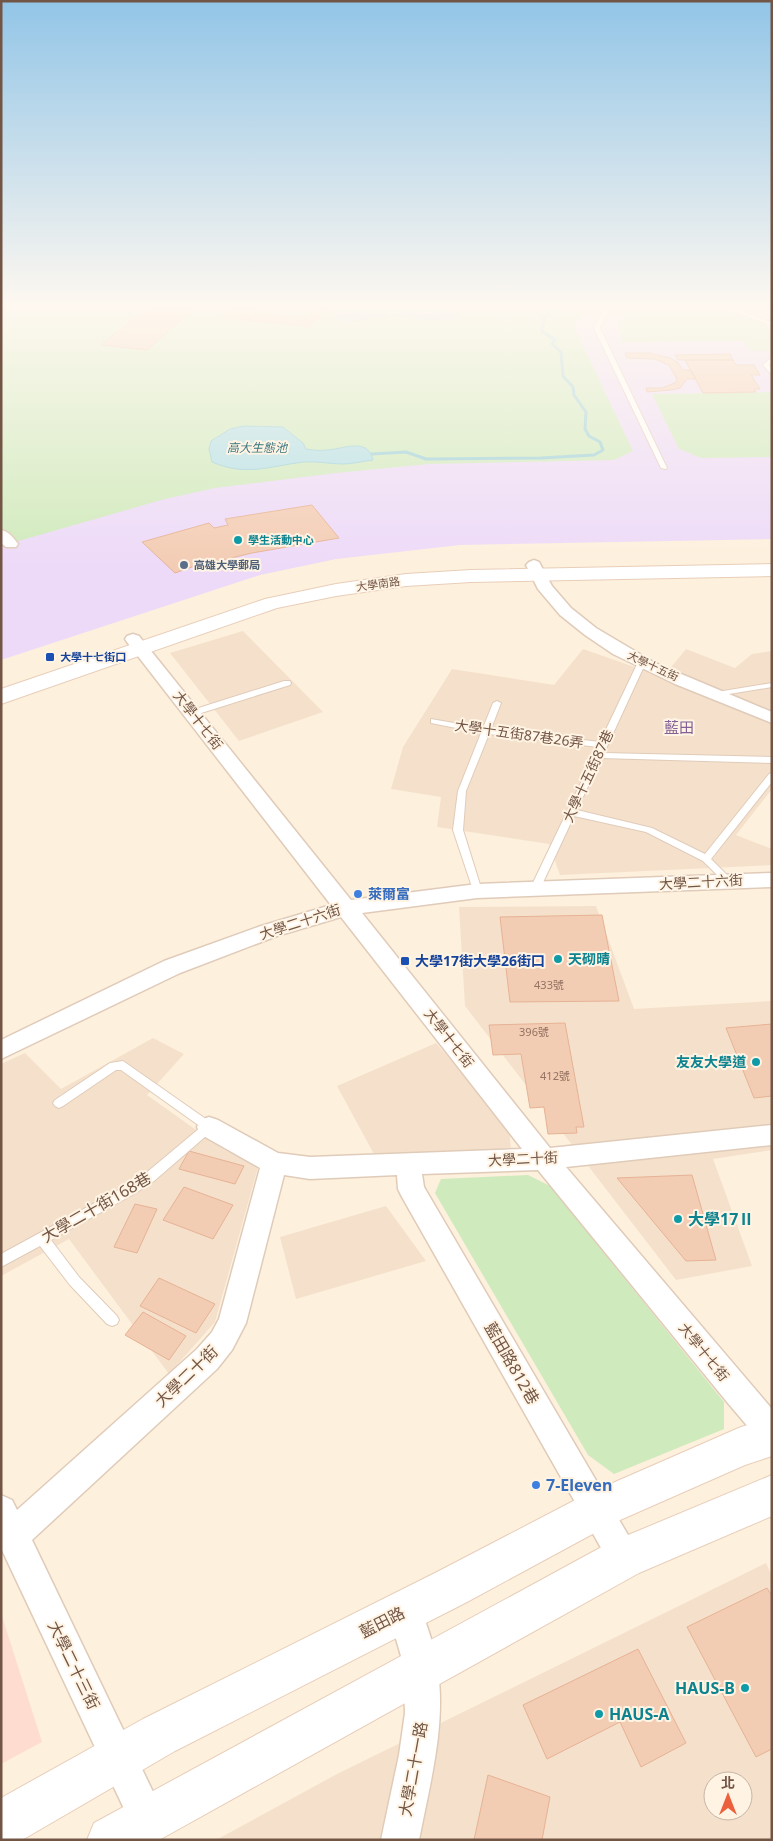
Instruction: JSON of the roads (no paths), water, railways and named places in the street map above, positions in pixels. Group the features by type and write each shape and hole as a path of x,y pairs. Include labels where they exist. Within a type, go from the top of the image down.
{"street":[{"name":"大學南路","path":"1,682 138,644 272,603 336,590 406,580 535,569 772,561"},
{"name":"大學南路","path":"535,569 772,570"},
{"name":"大學十五街","path":"535,569 553,599 576,622 642,662 772,718"},
{"name":"大學南路","path":"1,697 138,644"},
{"name":"大學十七街","path":"138,644 544,1159 737,1392 772,1431"},
{"name":"大學二十六街","path":"1,1050 172,967 269,931 345,908 478,891 772,880"},
{"name":"大學二十街","path":"209,1128 274,1162 310,1168 544,1159 772,1135"},
{"name":"大學二十街","path":"7,1524 200,1366 222,1341 232,1323 274,1162"},
{"name":"藍田路812巷","path":"408,1164 412,1189 624,1558"},
{"name":"藍田路","path":"1,1825 118,1758 597,1510 741,1447 772,1437"},
{"path":"129,1829 624,1558 772,1495"},
{"name":"大學二十三街","path":"7,1524 118,1758 129,1829"},
{"name":"大學二十一路","path":"400,1840 419,1749 423,1706 421,1669 405,1611"}],"lane":[{"path":"629,395 664,468"},
{"name":"大學十五街87巷","path":"534,889 642,662"},
{"path":"192,713 287,683"},
{"path":"717,694 772,685"},
{"path":"478,891 458,830 462,790 497,703"},
{"name":"大學十五街87巷26弄","path":"434,722 486,731 603,745"},
{"path":"598,755 772,760"},
{"path":"706,859 772,776"},
{"path":"571,812 649,830 706,859 728,881"},
{"path":"59,1103 114,1066 123,1065 209,1128"},
{"name":"大學二十街168巷","path":"1,1261 130,1190 150,1177 209,1128"},
{"path":"42,1238 62,1269 88,1299 112,1320"}],"water":[{"name":"高大生態池","path":"244,426 283,427 303,443 306,449 323,450 360,446 366,448 373,460 350,464 304,462 247,470 212,462 209,449 211,441 230,429"}],"waterway":[{"path":"372,454 406,452 426,459 541,458 594,455 603,450 600,442 589,436 585,429 586,412 574,395"}],"place":[{"name":"學生活動中心","path":"238,540"},
{"name":"高雄大學郵局","path":"184,565"},
{"name":"大學十七街口","path":"50,657"},
{"name":"萊爾富","path":"358,894"},
{"name":"天砌晴","path":"558,959"},
{"name":"大學17街大學26街口","path":"405,961"},
{"name":"友友大學道","path":"756,1062"},
{"name":"大學17Ⅱ","path":"678,1219"},
{"name":"7-Eleven","path":"536,1485"},
{"name":"HAUS-B","path":"745,1688"},
{"name":"HAUS-A","path":"599,1714"}],"district":[{"name":"藍田","path":"679,728"}]}
